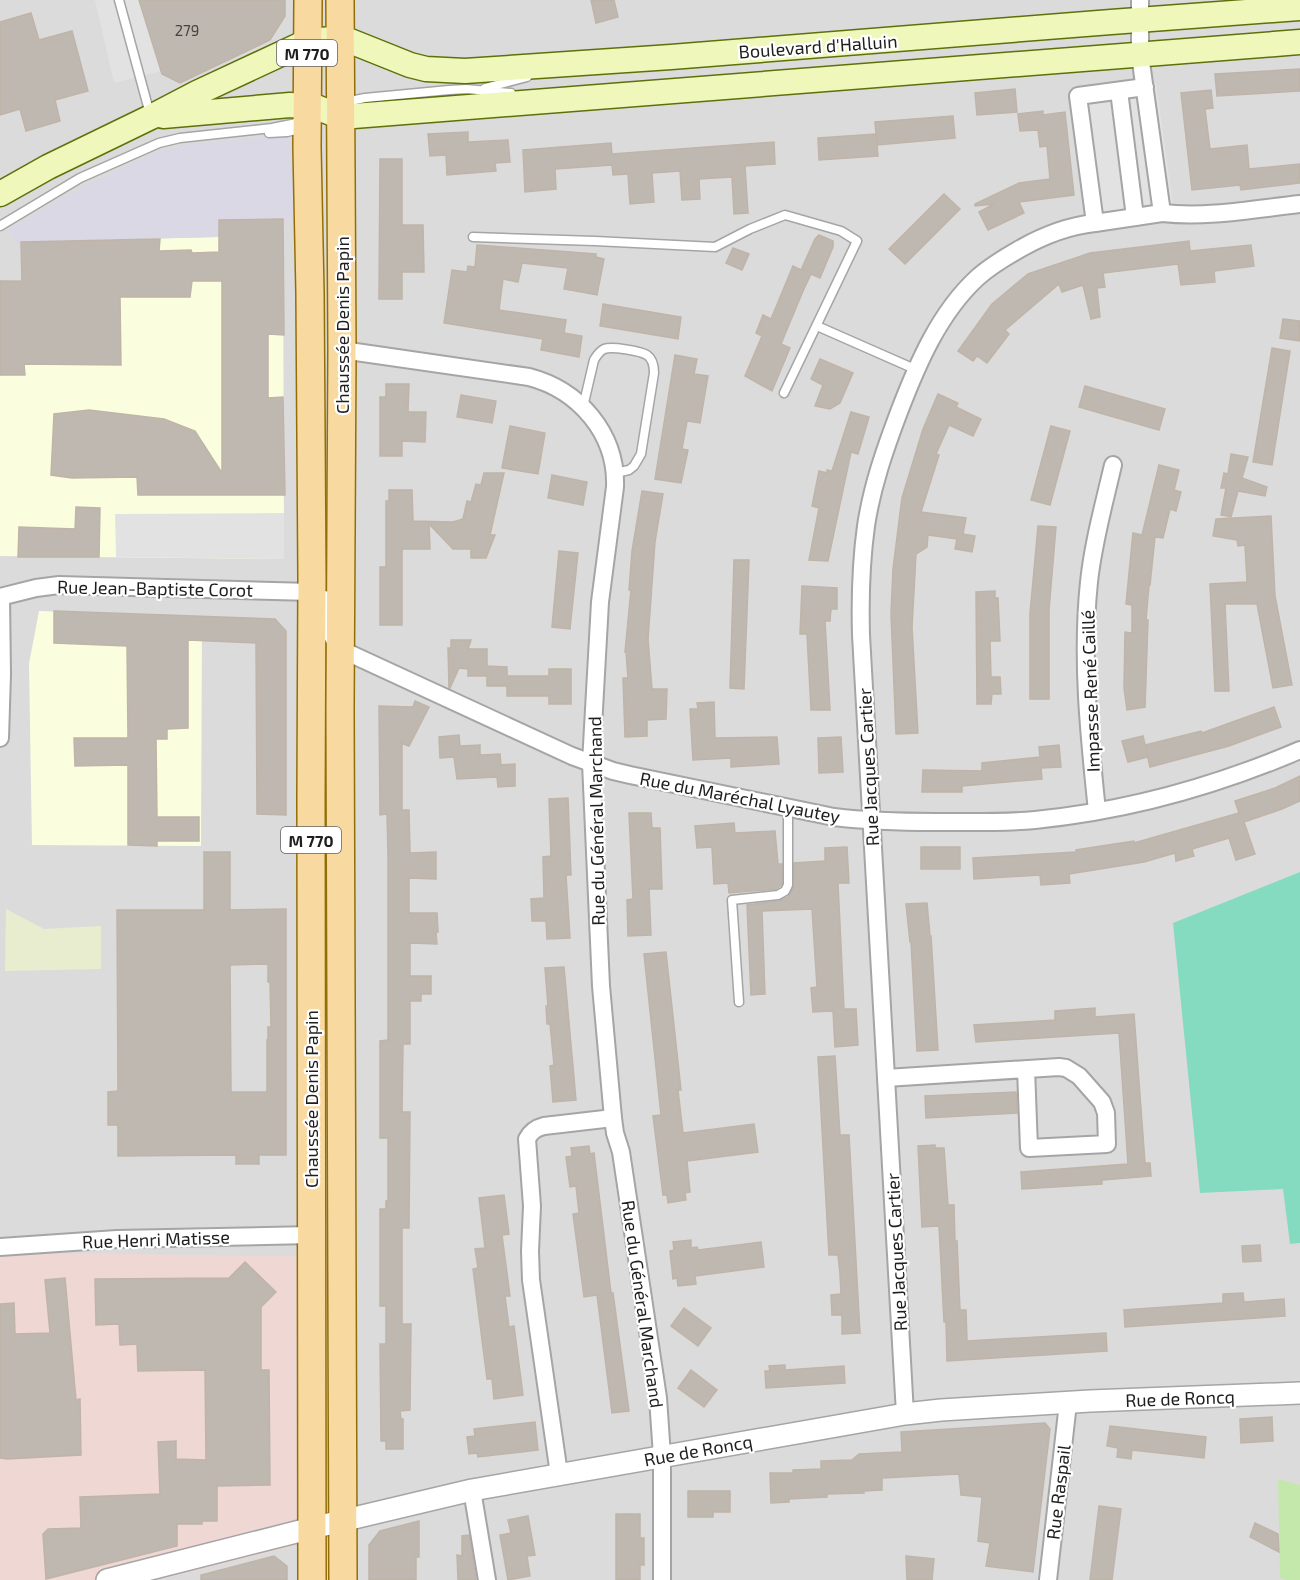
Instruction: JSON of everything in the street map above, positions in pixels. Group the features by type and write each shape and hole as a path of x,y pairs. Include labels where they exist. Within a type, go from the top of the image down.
{"main road":[{"name":"Chaussée Denis Papin","path":"308,0 307,43 324,115 342,350 340,649 343,1580"},
{"name":"Chaussée Denis Papin","path":"312,1580 311,453 324,115 340,39 340,0"},
{"name":"Boulevard d'Halluin","path":"340,39 410,65 426,69 465,71 730,52 1140,16 1300,8"},
{"path":"0,194 48,167 197,93 307,43 340,39"},
{"name":"Boulevard d'Halluin","path":"152,117 264,106 324,115 1140,50 1300,42"}],"street":[{"path":"1140,16 1140,50 1162,213"},
{"path":"1095,222 1078,96 1145,87"},
{"path":"1119,91 1135,217"},
{"name":"Rue Jacques Cartier","path":"904,1414 860,588 863,547 871,503 888,441 917,370 943,320 976,279 1006,257 1041,238 1067,228 1095,222 1162,213 1192,216 1300,204"},
{"name":"Rue du Général Marchand","path":"342,350 529,377 552,385 583,407 591,416 604,437 613,459 615,487 598,621 591,763 601,986 612,1118 621,1152 656,1380 662,1456 662,1580"},
{"name":"Chaussée Denis Papin","path":"311,453 322,507 324,614 330,634 340,649"},
{"name":"Impasse René Caillé","path":"1096,811 1088,717 1086,608 1092,555 1113,465"},
{"name":"Rue Jean-Baptiste Corot","path":"0,597 59,585 277,591 312,605"},
{"name":"Chaussée Denis Papin","path":"277,591 302,606 312,605 330,655 331,752 341,805"},
{"path":"0,597 2,674 0,738"},
{"name":"Rue du Maréchal Lyautey","path":"340,649 591,763 630,775 834,817 908,822 1016,821 1066,816 1193,789 1300,750"},
{"path":"886,1078 1026,1069 1059,1067 1073,1071 1099,1098 1104,1107 1107,1144 1029,1148 1026,1069"},
{"path":"559,1474 531,1280 532,1193 527,1139 530,1133 544,1126 612,1118"},
{"name":"Rue Henri Matisse","path":"0,1247 138,1238 312,1235"},
{"name":"Rue de Roncq","path":"106,1580 472,1490 904,1414 1068,1403 1300,1393"},
{"name":"Rue Raspail","path":"1047,1580 1068,1403"},
{"path":"472,1490 487,1580"}],"lane":[{"path":"118,0 152,117"},
{"path":"551,74 1140,16 1300,16"},
{"path":"617,86 1140,50 1300,34"},
{"path":"0,226 80,178 150,146 180,138 292,124 365,107 429,102 539,76"},
{"path":"479,90 517,93"},
{"path":"473,237 595,240 715,247 750,229 785,215 842,231 857,241 784,393"},
{"path":"817,326 917,370"},
{"path":"583,407 594,360 605,348 642,353 651,360 654,372 641,454 629,470 615,473"},
{"path":"739,1002 732,900 778,895 785,891 788,885 788,807"}],"shaded area":[{"path":"0,0 1300,0 1300,1580 0,1580"},
{"path":"95,0 140,0 161,71 114,83"},
{"path":"1156,83 1173,206 1099,216 1082,93"},
{"path":"286,136 293,139 294,143 296,219 219,220 219,237 21,242 17,244 7,231 70,193 158,151 189,144"},
{"path":"283,219 284,559 0,556 0,281 22,280 21,242 218,237 219,220"},
{"path":"284,513 284,559 116,557 115,514"},
{"path":"39,611 202,617 201,846 32,845 29,664"},
{"path":"6,909 44,929 101,926 101,969 5,971"},
{"path":"0,1252 328,1257 322,1539 158,1580 0,1580"}],"green space":[{"path":"1300,872 1300,1243 1290,1244 1283,1189 1200,1193 1173,923"},
{"path":"1278,1479 1300,1485 1300,1580 1280,1578"}],"building":[{"path":"139,0 285,0 285,16 270,40 180,83 162,74"},
{"path":"591,0 614,0 618,17 596,23"},
{"path":"31,13 39,40 72,31 88,91 55,100 60,121 26,131 20,109 0,115 0,22"},
{"path":"1300,69 1300,91 1217,96 1215,74"},
{"path":"1015,89 1017,112 977,115 975,93"},
{"path":"1211,90 1213,108 1205,109 1210,149 1247,145 1249,169 1300,164 1300,183 1241,190 1240,185 1192,190 1181,93"},
{"path":"1043,111 1043,115 1065,112 1074,195 1019,202 1024,213 988,230 979,212 994,204 975,206 975,204 1019,183 1050,179 1047,146 1040,147 1038,130 1020,131 1018,114"},
{"path":"953,116 955,138 877,145 875,122"},
{"path":"468,132 468,142 508,140 510,162 495,163 496,171 447,175 446,155 430,156 428,134"},
{"path":"876,134 878,156 819,160 818,138"},
{"path":"774,142 775,164 745,166 748,213 734,214 732,177 699,179 700,199 682,200 680,171 652,173 654,202 630,204 628,174 613,175 612,165 555,169 556,189 525,192 523,150 611,143 612,154"},
{"path":"380,159 402,159 402,225 423,225 424,272 402,272 402,299 379,299"},
{"path":"944,194 960,209 905,264 889,249"},
{"path":"283,219 284,335 268,334 268,398 283,397 285,495 138,495 137,477 72,478 51,475 54,414 89,410 164,419 195,431 222,473 222,281 192,281 190,297 120,297 121,365 24,364 25,375 0,375 0,281 22,281 21,242 160,239 159,251 219,252 219,220"},
{"path":"819,235 833,241 833,247 820,278 811,274 803,291 781,344 790,348 772,391 745,376 762,336 756,333 763,315 771,319 793,266 801,270"},
{"path":"1189,241 1190,251 1251,245 1254,266 1214,271 1215,282 1181,285 1178,264 1103,273 1105,287 1097,288 1100,317 1091,319 1083,285 1062,292 1059,284 1005,330 1009,334 987,363 977,356 973,361 958,351 992,304 1028,274 1090,253"},
{"path":"477,245 596,254 596,257 604,259 597,295 564,289 568,268 522,263 518,282 503,279 499,310 566,320 564,333 582,336 579,357 541,350 543,339 444,323 452,270 467,272 468,266 475,267"},
{"path":"733,248 749,254 742,270 726,263"},
{"path":"603,304 681,317 678,339 600,326"},
{"path":"1283,319 1300,321 1300,341 1280,338"},
{"path":"1272,348 1290,351 1272,465 1253,462"},
{"path":"675,355 697,359 694,374 708,376 700,423 687,421 682,449 688,450 681,483 655,479"},
{"path":"820,359 853,373 840,403 830,409 815,406 823,385 811,379"},
{"path":"386,384 409,384 408,412 426,412 425,442 402,441 402,456 380,456 380,397 386,397"},
{"path":"1085,386 1165,409 1159,430 1079,407"},
{"path":"938,394 958,403 956,407 981,419 973,436 949,425 936,454 939,455 921,512 966,518 963,534 975,536 972,552 955,549 957,539 928,535 927,547 916,554 912,627 918,733 896,734 891,614 893,569 902,498 923,429"},
{"path":"461,395 496,401 492,423 457,417"},
{"path":"851,412 869,417 858,454 851,452 828,561 809,560 819,508 812,506 819,471 827,473 827,470 832,471"},
{"path":"510,426 545,433 538,474 502,468"},
{"path":"1051,426 1070,431 1050,505 1031,500"},
{"path":"1231,454 1248,457 1242,478 1267,487 1265,496 1238,491 1231,517 1221,515 1226,488 1221,488 1224,473 1228,474"},
{"path":"1159,465 1179,470 1174,490 1181,492 1176,511 1170,509 1163,538 1155,537 1146,620 1148,620 1145,707 1127,710 1124,688 1125,632 1132,633 1132,605 1126,604 1133,533 1142,535"},
{"path":"484,473 504,473 490,535 495,535 486,558 471,558 471,549 453,549 429,524 430,549 402,549 402,625 380,625 380,567 386,567 386,501 389,501 389,490 412,490 413,521 453,522 463,519 467,501 471,502 476,484 481,485"},
{"path":"552,475 587,482 583,505 548,498"},
{"path":"642,491 663,494 655,542 648,639 652,689 667,689 666,719 647,720 647,736 625,737 623,678 628,678 625,652 631,590 629,590 632,551"},
{"path":"76,507 100,508 99,557 18,557 19,527 75,529"},
{"path":"1271,516 1275,596 1292,685 1273,688 1257,604 1225,604 1229,691 1215,691 1210,584 1247,582 1245,545 1238,546 1237,540 1213,536 1216,519"},
{"path":"1038,526 1056,527 1049,610 1049,699 1030,699 1030,614"},
{"path":"559,551 578,553 570,629 552,627"},
{"path":"734,560 749,560 744,689 730,688"},
{"path":"802,586 837,588 837,609 831,609 830,621 825,621 830,710 811,710 807,634 800,634"},
{"path":"995,591 995,598 998,598 1000,641 990,641 991,677 1000,677 1001,694 992,694 991,704 977,704 976,592"},
{"path":"54,611 275,619 286,631 286,815 257,814 256,643 188,640 188,728 167,729 167,739 156,739 157,817 199,817 199,841 157,841 157,846 128,845 128,765 75,766 74,738 128,738 127,646 54,643"},
{"path":"451,640 471,640 468,649 487,649 487,666 507,667 507,676 549,676 549,669 571,669 571,704 549,704 549,696 507,696 507,686 487,686 487,676 468,676 468,669 459,668 449,688 448,648 451,648"},
{"path":"415,701 429,707 409,746 402,742 402,810 409,810 410,853 436,852 436,879 409,878 409,913 437,913 438,932 436,932 437,944 410,943 410,976 431,976 431,994 421,994 421,1001 410,1001 410,1044 403,1044 402,1112 410,1112 409,1228 402,1228 402,1324 411,1324 410,1410 400,1411 401,1419 403,1419 403,1449 386,1449 386,1441 381,1441 380,1344 386,1344 386,1306 380,1306 380,1209 386,1209 386,1201 388,1201 388,1138 380,1138 380,1041 388,1040 388,854 387,814 380,815 379,706 413,707"},
{"path":"714,702 715,738 777,737 779,764 731,767 731,758 693,760 690,709 698,709 697,703"},
{"path":"1274,707 1281,727 1229,746 1150,767 1145,745 1201,731 1202,733"},
{"path":"459,735 460,746 480,745 480,755 500,754 501,765 515,764 515,786 498,787 497,777 457,779 454,757 440,758 439,737"},
{"path":"1143,736 1148,757 1128,762 1122,741"},
{"path":"841,737 843,772 819,773 818,738"},
{"path":"1059,745 1061,767 1041,768 1042,779 962,786 962,792 922,792 923,770 982,771 982,763 1040,757 1039,747"},
{"path":"1300,776 1300,801 1244,822 1255,854 1236,860 1229,838 1192,849 1194,856 1176,861 1175,853 1144,862 1069,874 1070,883 1041,885 1040,875 974,879 973,858 1076,852 1076,850 1114,844 1134,841 1134,843 1239,813 1235,801 1275,788"},
{"path":"568,798 571,875 566,875 570,938 547,939 546,921 532,921 531,899 544,898 543,857 551,856 549,799"},
{"path":"629,813 651,813 652,828 660,828 662,889 649,889 651,935 628,936 627,900 633,899"},
{"path":"734,823 735,833 775,831 778,864 782,864 782,884 776,889 729,893 728,883 714,884 712,847 697,848 695,826"},
{"path":"847,847 849,883 838,883 844,1009 856,1009 858,1045 835,1047 833,1011 813,1012 811,988 817,987 812,909 762,911 765,994 751,995 747,905 779,901 788,897 794,886 794,863 825,861 825,848"},
{"path":"921,847 960,847 960,869 921,869"},
{"path":"204,852 230,852 230,910 286,909 286,1155 259,1155 259,1164 236,1164 236,1155 118,1156 118,1125 108,1125 108,1092 118,1091 117,910 204,910","holes":["268,964 268,982 270,982 271,1027 268,1027 267,1040 267,1092 231,1092 230,965"]},
{"path":"927,903 938,1050 917,1051 911,942 906,904"},
{"path":"666,952 681,1090 678,1090 683,1133 754,1124 758,1152 687,1161 690,1192 685,1193 686,1200 668,1203 667,1195 663,1195 653,1116 661,1115 644,954"},
{"path":"564,967 576,1100 553,1102 550,1066 554,1065 550,1024 547,1024 545,968"},
{"path":"1095,1008 1095,1017 1134,1014 1145,1163 1150,1163 1151,1176 1102,1180 1102,1184 1022,1189 1021,1172 1128,1164 1119,1033 976,1042 974,1025 1055,1020 1055,1011"},
{"path":"835,1056 840,1135 849,1135 860,1333 842,1334 842,1315 832,1315 831,1295 841,1294 840,1274 838,1255 829,1255 818,1057"},
{"path":"1016,1092 1017,1113 926,1118 925,1096"},
{"path":"935,1145 935,1148 944,1148 948,1205 954,1205 960,1310 966,1310 967,1341 1106,1333 1107,1351 947,1361 939,1226 922,1227 918,1146"},
{"path":"589,1146 590,1154 594,1153 611,1293 613,1293 629,1411 612,1413 597,1295 584,1297 573,1214 579,1213 576,1186 570,1187 566,1157 572,1156 571,1148"},
{"path":"504,1195 509,1234 502,1235 510,1296 505,1296 509,1327 514,1326 523,1395 494,1399 492,1379 487,1379 473,1269 478,1268 475,1249 485,1248 479,1198"},
{"path":"691,1240 691,1248 697,1247 698,1250 761,1242 764,1267 695,1276 696,1284 678,1286 677,1278 673,1279 670,1251 674,1250 673,1242"},
{"path":"1260,1245 1261,1261 1243,1262 1242,1246"},
{"path":"245,1262 276,1292 261,1307 261,1370 269,1370 270,1485 217,1486 217,1521 202,1521 202,1524 177,1524 177,1546 46,1579 43,1534 48,1529 81,1528 80,1497 160,1494 158,1442 176,1441 176,1459 206,1460 205,1370 138,1371 137,1344 120,1345 119,1324 96,1325 95,1279 229,1278"},
{"path":"65,1278 76,1400 80,1399 81,1455 0,1458 0,1304 14,1303 15,1334 50,1333 45,1280"},
{"path":"1243,1293 1244,1302 1284,1299 1285,1316 1125,1327 1124,1310 1223,1303 1223,1294"},
{"path":"684,1308 711,1328 698,1346 671,1326"},
{"path":"785,1365 785,1370 844,1366 845,1383 766,1388 765,1371 770,1371 769,1366"},
{"path":"691,1370 717,1390 704,1407 678,1388"},
{"path":"1272,1417 1273,1441 1241,1443 1240,1419"},
{"path":"535,1422 538,1450 478,1457 477,1453 469,1454 467,1437 475,1436 474,1429"},
{"path":"1045,1423 1050,1429 1033,1572 986,1566 990,1543 978,1541 982,1497 961,1495 959,1474 882,1478 882,1490 827,1494 827,1497 789,1499 789,1502 771,1503 770,1473 821,1469 821,1461 852,1460 859,1454 902,1452 901,1432"},
{"path":"1110,1426 1206,1437 1204,1458 1132,1450 1131,1459 1117,1457 1118,1448 1107,1446"},
{"path":"688,1491 730,1491 730,1512 713,1512 713,1517 688,1517"},
{"path":"1099,1506 1121,1509 1112,1580 1090,1580"},
{"path":"616,1514 640,1514 640,1538 644,1538 644,1565 640,1565 640,1580 616,1580"},
{"path":"528,1516 535,1555 527,1556 530,1576 508,1580 500,1535 511,1533 508,1520"},
{"path":"419,1521 419,1557 416,1557 416,1580 369,1580 369,1545 380,1531"},
{"path":"1255,1523 1278,1534 1279,1552 1250,1537"},
{"path":"469,1535 476,1580 458,1580 457,1555 462,1556 462,1536"},
{"path":"274,1556 287,1566 287,1580 201,1580 201,1575"},
{"path":"906,1556 934,1559 932,1580 907,1580"}]}
